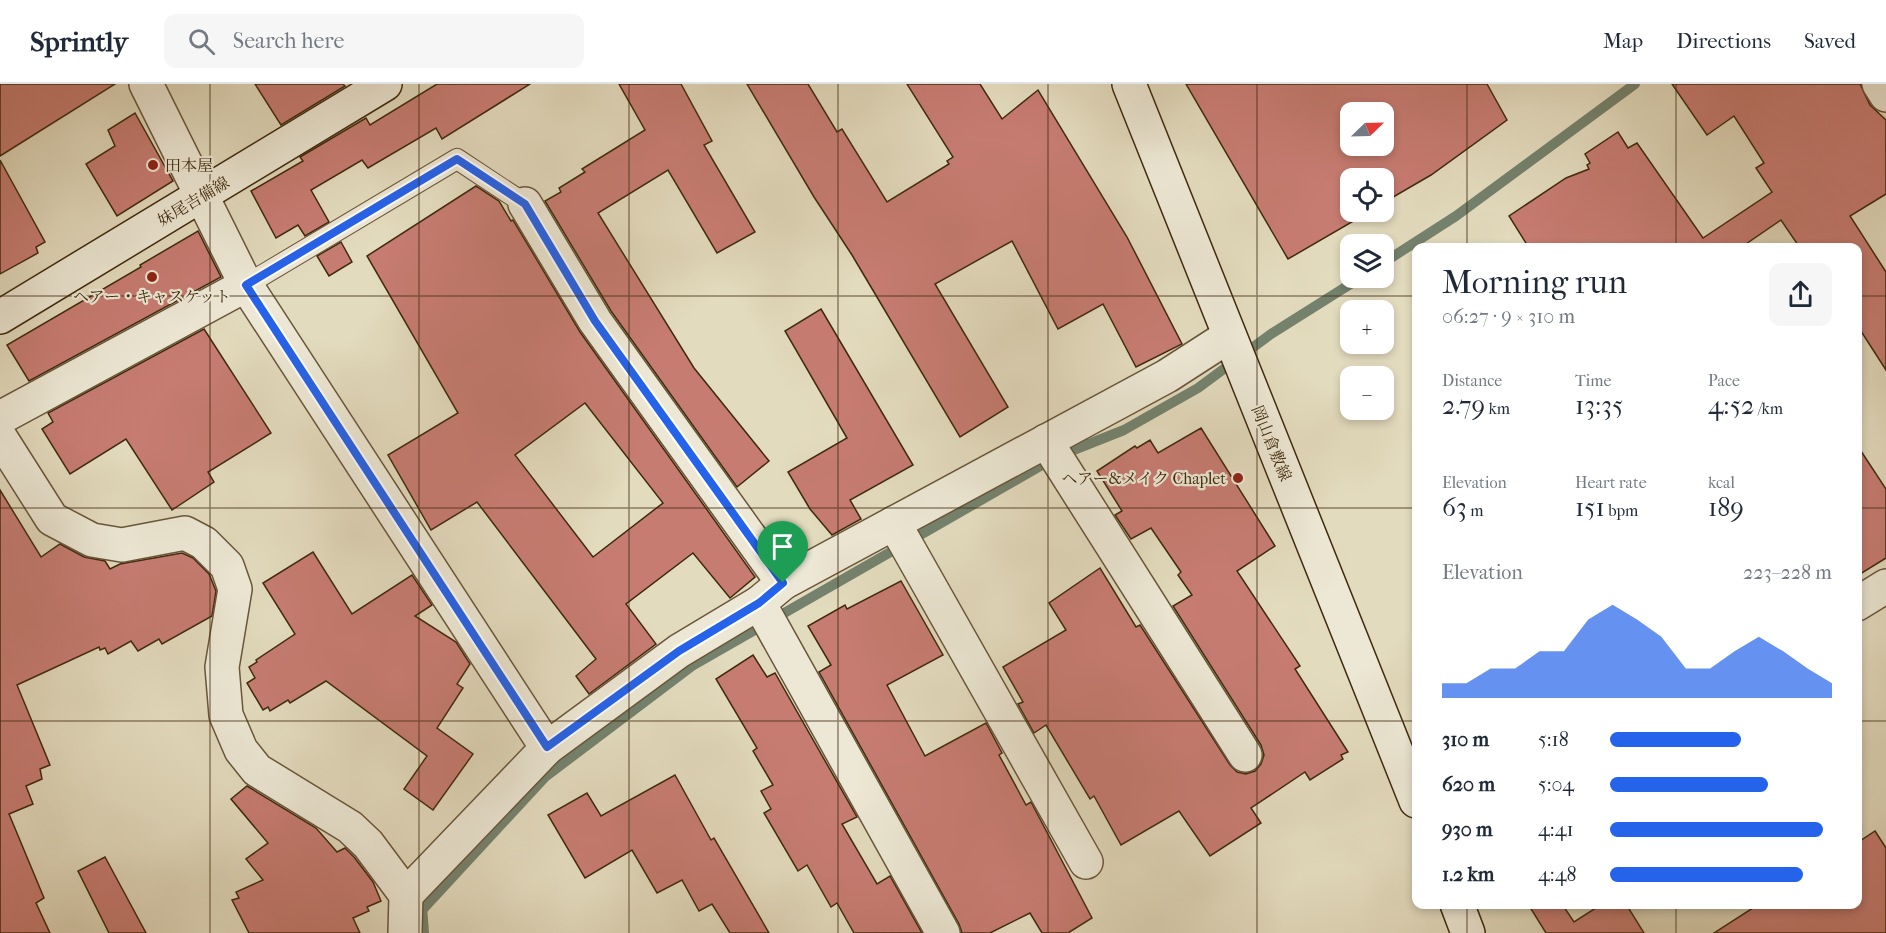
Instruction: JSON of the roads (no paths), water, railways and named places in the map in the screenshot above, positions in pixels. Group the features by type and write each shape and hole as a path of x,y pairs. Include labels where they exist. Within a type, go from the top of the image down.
{"street":[{"path":"146,84 246,285 547,747"},
{"name":"妹尾吉備線","path":"0,317 385,84"},
{"name":"岡山倉敷線","path":"1129,84 1412,791"},
{"path":"1879,84 1886,95"},
{"path":"525,204 595,321 771,593 779,640 943,933"},
{"path":"246,285 3,422 52,519 92,540 122,545 185,533 204,543 227,566 235,589 222,667 226,716 241,750 257,770 350,827 416,885"},
{"path":"405,933 416,885 547,747 679,651 771,593 894,523 1230,341"},
{"path":"1046,441 1245,755"},
{"path":"894,523 1086,862"},
{"path":"1862,601 1886,586"},
{"path":"1459,909 1468,933"}],"lane":[{"path":"246,285 457,159 525,204"}],"waterway":[{"path":"1414,243 1456,216 1635,84"},
{"path":"1394,256 1412,244"},
{"path":"423,909 545,777 692,666 1056,457 1124,430 1198,388 1271,334 1344,288"},
{"path":"422,907 424,933"}],"place":[{"name":"田本屋","path":"153,165"},
{"name":"ヘアー・キャスケット","path":"152,277"},
{"name":"ヘアー&メイク Chaplet","path":"1238,478"}]}
